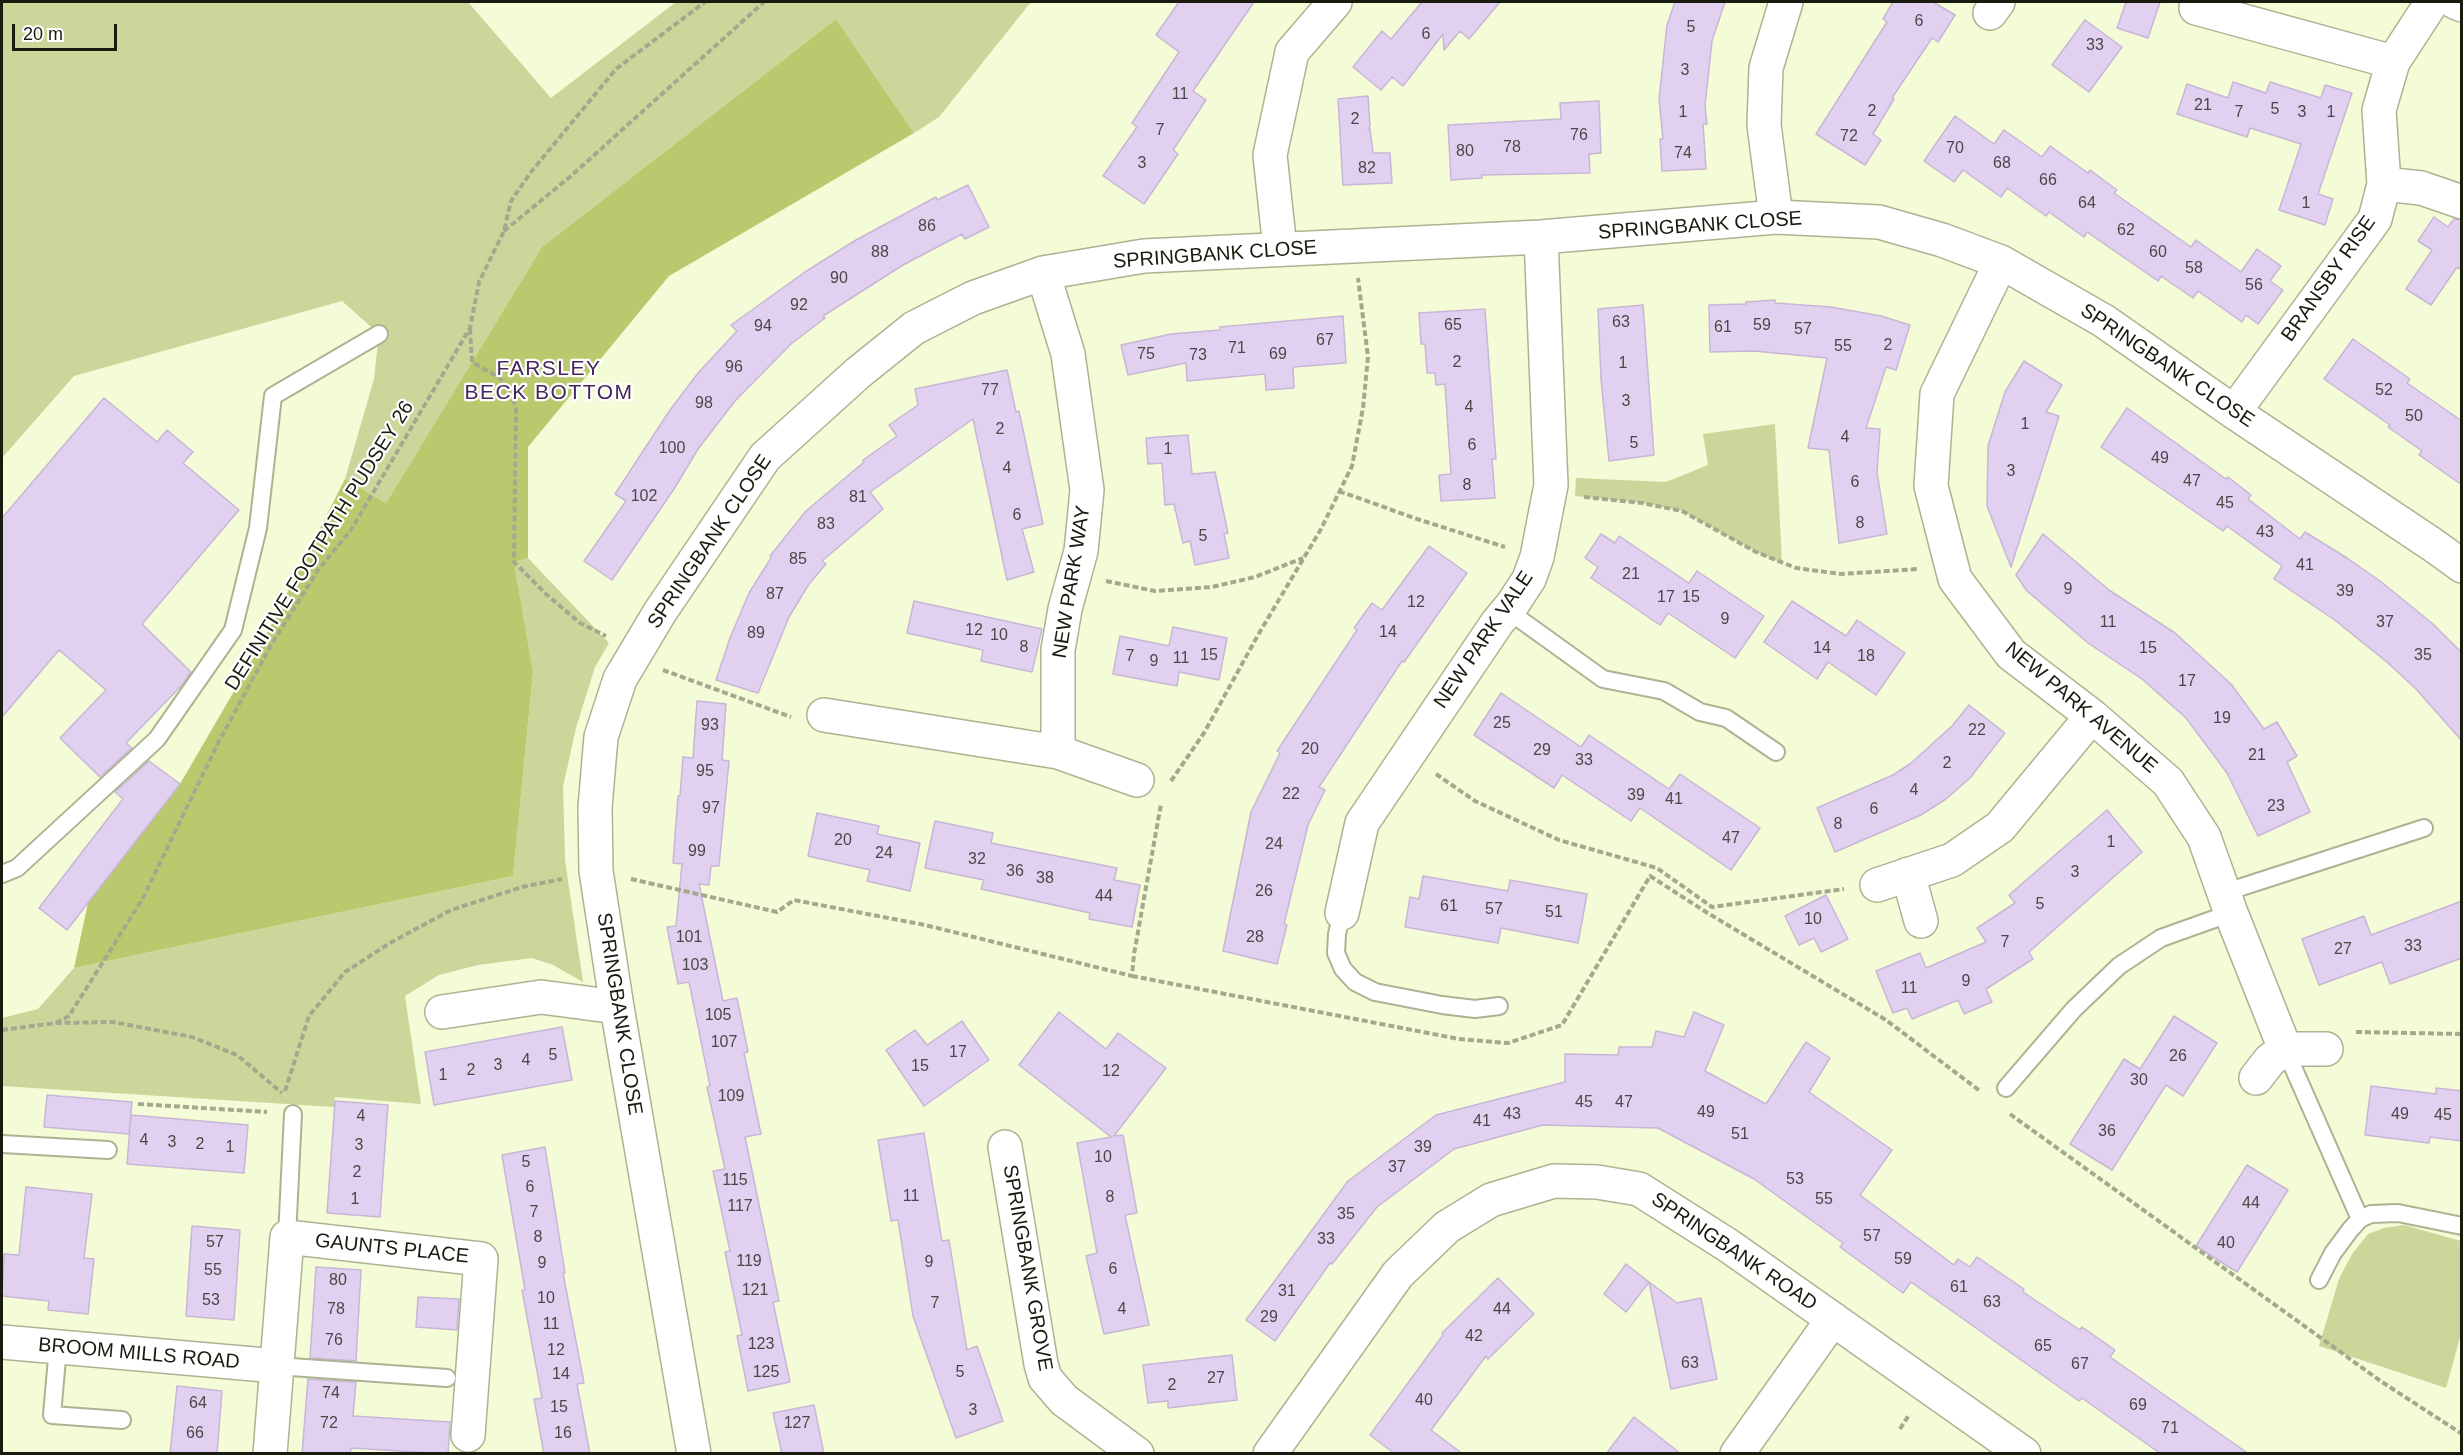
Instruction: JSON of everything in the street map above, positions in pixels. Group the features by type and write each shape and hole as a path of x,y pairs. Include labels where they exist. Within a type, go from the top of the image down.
{"street":[{"path":"1280,249 1270,155 1285,86 1293,52 1335,2"},
{"path":"1776,217 1764,125 1766,68 1786,2"},
{"name":"BRANSBY RISE","path":"2234,412 2375,219 2385,184 2379,110 2392,62 2432,2"},
{"path":"2455,2 2462,5"},
{"path":"2196,8 2392,62"},
{"path":"2385,184 2421,188 2462,202"},
{"name":"SPRINGBANK CLOSE","path":"694,1454 616,1007 596,871 595,807 601,738 620,679 660,612 765,457 858,374 914,328 973,298 1043,273 1144,256 1541,237 1776,217 1879,222 1942,240 2001,262 2104,321 2462,566"},
{"name":"NEW PARK VALE","path":"1342,913 1362,823 1529,579 1537,557 1549,494 1541,237"},
{"name":"NEW PARK AVENUE","path":"2001,262 1937,394 1931,486 1955,579 2011,654 2092,716 2168,782 2204,837 2227,903 2285,1049"},
{"name":"NEW PARK WAY","path":"1043,273 1068,354 1087,490 1081,551 1065,609 1058,650 1058,752"},
{"path":"824,715 1058,752 1150,787"},
{"path":"1877,885 1952,860 2000,826 2092,716"},
{"path":"1908,874 1921,921"},
{"path":"442,1012 541,997 616,1007"},
{"path":"2256,1078 2270,1060 2285,1049 2326,1049"},
{"name":"SPRINGBANK GROVE","path":"1005,1147 1041,1364 1046,1378 1064,1400 1137,1454"},
{"name":"SPRINGBANK ROAD","path":"1270,1454 1398,1274 1447,1227 1491,1200 1554,1180 1598,1182 1639,1189 1729,1246 2025,1454"},
{"path":"270,1454 287,1237"},
{"name":"GAUNTS PLACE","path":"287,1237 481,1259 468,1435"},
{"path":"1737,1454 1833,1319"},
{"name":"BROOM MILLS ROAD","path":"2,1342 277,1366"}],"lane":[{"path":"2,874 17,868 157,739 233,630 258,528 273,396 379,334"},
{"path":"1507,610 1604,679 1664,691 1700,712 1726,718 1776,752"},
{"path":"2006,1088 2074,1009 2119,966 2161,938 2227,903 2424,828"},
{"path":"1342,913 1336,952 1343,969 1355,982 1375,992 1442,1005 1475,1009 1499,1006"},
{"path":"2285,1049 2360,1219"},
{"name":"GAUNTS PLACE","path":"287,1237 293,1114"},
{"path":"2,1144 108,1150"},
{"path":"2319,1280 2333,1253 2360,1219 2371,1214 2398,1214 2462,1226"},
{"path":"57,1347 52,1415 122,1420"},
{"path":"277,1366 447,1378"}],"path":[{"path":"504,231 511,201 531,172 616,69 705,2"},
{"path":"504,231 571,176 764,2"},
{"name":"DEFINITIVE FOOTPATH PUDSEY 26","path":"56,1023 69,1016 143,898 218,743 270,647 318,570 351,530 470,328 479,282 504,231"},
{"path":"1168,786 1204,733 1252,644 1304,558 1352,466 1363,408 1368,357 1354,246"},
{"path":"470,328 472,362 500,378 516,406 514,562 547,595 580,623 613,639 633,658 751,703"},
{"path":"1339,491 1537,557"},
{"path":"1549,494 1642,503 1682,512 1756,552 1797,568 1841,574 1952,566"},
{"path":"1076,570 1119,585 1155,591 1212,587 1255,577 1304,558"},
{"path":"1408,754 1475,801 1559,840 1657,868 1712,907 1877,885"},
{"path":"1132,976 1150,787"},
{"path":"2,1030 56,1023 113,1022 192,1037 237,1055 284,1094 309,1016 345,972 390,943 451,910 522,887 596,871 777,912 794,900 925,925 1132,976 1459,1039 1508,1043 1563,1025 1650,876 1886,1020 1982,1093"},
{"path":"1706,912 1710,906"},
{"path":"2326,1049 2343,1033 2462,1034"},
{"path":"138,1104 293,1114"},
{"path":"2001,1107 2382,1382 2462,1434"},
{"path":"1900,1429 1915,1407"}],"green space":[{"path":"2,2 468,2 551,98 676,2 1031,2 939,117 914,133 836,19 542,247 386,503 345,479 374,379 379,334 342,301 74,376 2,458"},
{"path":"836,19 914,133 669,276 528,447 528,558 514,562 533,672 513,876 74,968 88,903 180,784 261,645 345,479 386,503 542,247"},
{"path":"1775,424 1782,563 1756,552 1682,511 1642,503 1575,496 1576,478 1666,482 1708,465 1703,434"},
{"path":"528,558 609,643 595,667 576,728 563,787 565,860 583,982 553,965 532,958 478,965 439,975 405,996 421,1104 335,1097 334,1107 2,1086 2,1018 38,1009 74,968 513,876 533,672 514,562"},
{"path":"2404,1225 2461,1241 2461,1334 2446,1388 2319,1346 2339,1279 2352,1254 2368,1234 2384,1228"}],"building":[{"path":"1179,2 1254,2 1193,91 1206,100 1173,150 1178,154 1144,204 1103,176 1137,127 1132,123 1179,52 1156,35"},
{"path":"1422,2 1500,2 1469,39 1460,31 1444,50 1443,34 1403,86 1392,77 1381,90 1353,67 1382,31 1391,39"},
{"path":"1675,2 1725,2 1712,41 1705,106 1707,124 1703,124 1706,169 1662,171 1660,139 1663,139 1659,99 1667,25"},
{"path":"1893,2 1933,2 1955,15 1938,42 1932,38 1892,98 1894,99 1873,134 1881,140 1865,165 1816,134 1887,22 1883,19"},
{"path":"2126,2 2160,2 2148,38 2117,28"},
{"path":"2085,20 2122,47 2089,92 2052,65"},
{"path":"2233,82 2266,93 2270,82 2321,98 2325,85 2352,93 2318,194 2333,199 2325,225 2279,210 2301,144 2250,128 2247,137 2177,114 2187,84 2228,98"},
{"path":"1368,96 1370,126 1368,129 1370,129 1373,153 1390,153 1392,183 1343,185 1338,99"},
{"path":"1599,101 1601,153 1589,154 1590,173 1482,175 1482,178 1451,180 1448,125 1561,119 1560,103"},
{"path":"1955,116 1994,144 2004,130 2042,157 2050,146 2088,173 2090,170 2117,190 2114,193 2191,247 2196,240 2241,272 2257,249 2281,266 2270,281 2283,290 2258,324 2246,315 2242,322 2198,291 2193,298 2161,276 2158,281 2087,232 2084,237 2049,212 2046,216 2007,188 2001,197 1963,170 1954,182 1924,161"},
{"path":"968,185 989,227 965,239 962,234 903,265 823,316 825,318 791,344 735,401 698,449 674,489 612,580 584,561 626,501 615,494 670,410 698,373 737,331 731,325 805,272 856,240 936,197 937,200"},
{"path":"2434,217 2448,227 2454,219 2462,220 2462,270 2457,267 2431,305 2406,289 2432,250 2418,241"},
{"path":"1775,300 1775,303 1831,307 1881,316 1910,325 1896,370 1886,367 1866,428 1880,429 1877,472 1887,534 1839,543 1829,450 1808,448 1827,358 1754,351 1710,352 1709,305"},
{"path":"1643,305 1654,455 1609,461 1601,379 1598,309"},
{"path":"1485,309 1496,459 1492,459 1495,498 1441,501 1439,475 1451,474 1445,384 1436,385 1435,373 1427,373 1425,344 1421,344 1419,313"},
{"path":"1343,316 1346,363 1293,367 1294,388 1266,390 1265,374 1187,381 1186,363 1128,375 1121,345 1171,334 1220,330 1220,327"},
{"path":"2353,339 2410,379 2407,383 2462,421 2462,485 2419,455 2422,451 2388,427 2390,425 2324,379"},
{"path":"2024,361 2062,385 2046,412 2059,416 2011,567 1987,506 1988,446 2005,392"},
{"path":"1007,370 1016,412 1019,411 1043,524 1022,529 1034,572 1007,580 973,419 870,492 883,509 822,561 826,564 809,584 789,617 758,693 716,680 730,638 749,593 771,558 770,556 806,511 864,462 863,460 897,436 889,425 918,405 915,389"},
{"path":"104,398 157,442 167,430 193,452 183,463 239,510 142,624 191,672 182,685 126,743 132,748 100,777 60,738 106,690 59,650 2,717 2,518"},
{"path":"2127,408 2226,479 2228,477 2251,495 2248,499 2300,539 2305,532 2347,558 2380,581 2433,624 2462,653 2462,741 2416,689 2388,663 2336,621 2274,579 2282,566 2227,526 2223,531 2101,447"},
{"path":"1188,435 1192,474 1215,472 1228,533 1224,534 1229,558 1195,565 1190,541 1183,543 1174,504 1165,505 1162,463 1148,464 1146,438"},
{"path":"1601,534 1615,543 1619,536 1689,583 1697,571 1764,616 1735,658 1668,613 1660,625 1591,578 1598,567 1585,558"},
{"path":"2043,534 2109,590 2175,633 2231,684 2264,729 2277,722 2297,756 2287,762 2310,812 2258,836 2227,773 2186,718 2142,679 2088,643 2027,591 2016,575"},
{"path":"1429,546 1467,573 1404,662 1402,661 1319,787 1325,790 1308,825 1284,924 1287,925 1277,964 1223,951 1251,812 1280,753 1277,751 1357,630 1354,628 1372,603 1382,610"},
{"path":"914,601 1042,629 1032,672 981,661 983,650 907,633"},
{"path":"1792,601 1846,636 1857,620 1905,653 1876,695 1828,662 1817,679 1764,642"},
{"path":"1173,627 1227,638 1219,680 1179,672 1177,686 1113,674 1120,636 1169,646"},
{"path":"1501,693 1581,747 1589,735 1669,789 1680,774 1760,828 1731,870 1640,808 1631,821 1562,775 1554,788 1474,735"},
{"path":"697,701 726,704 722,760 729,761 719,866 711,866 709,885 699,884 723,1001 737,998 748,1052 744,1053 761,1134 745,1137 779,1301 773,1302 790,1382 748,1391 737,1336 742,1335 725,1252 730,1251 713,1171 725,1169 707,1087 710,1086 689,982 678,984 667,927 676,926 682,864 673,863 678,796 680,796 683,757 693,758"},
{"path":"1969,705 2005,733 1970,778 1946,799 1921,815 1835,852 1817,808 1893,775 1910,764 1952,726"},
{"path":"149,761 180,784 67,930 39,908 123,799 115,792"},
{"path":"2107,810 2142,852 2029,952 2033,959 1986,989 1992,1002 1964,1014 1958,1000 1912,1019 1907,1008 1893,1013 1876,971 1920,953 1926,968 1986,942 1977,928 2015,903 2009,895"},
{"path":"817,813 879,826 877,834 920,843 910,891 867,881 870,870 808,856"},
{"path":"935,821 993,833 991,843 1117,868 1114,880 1140,885 1132,927 1089,919 1090,913 981,889 984,880 925,868"},
{"path":"1423,876 1508,891 1510,880 1587,894 1578,943 1501,928 1498,943 1405,927 1410,897 1419,899"},
{"path":"1826,895 1848,939 1821,952 1814,938 1799,945 1785,916"},
{"path":"2462,901 2462,958 2390,984 2382,962 2319,985 2302,939 2364,916 2371,935"},
{"path":"1059,1012 1106,1049 1118,1033 1166,1068 1114,1136 1123,1135 1137,1213 1125,1215 1149,1325 1104,1334 1086,1256 1097,1253 1077,1143 1111,1137 1019,1065"},
{"path":"1694,1012 1724,1025 1705,1071 1766,1104 1806,1042 1830,1058 1809,1092 1892,1150 1860,1195 1954,1265 1958,1259 1970,1267 1977,1257 2024,1289 2023,1292 2080,1330 2082,1327 2115,1350 2110,1357 2249,1454 2161,1454 2082,1398 2079,1401 1911,1282 1903,1293 1840,1247 1843,1243 1754,1179 1658,1128 1543,1125 1454,1149 1377,1207 1332,1264 1330,1263 1275,1341 1246,1320 1348,1181 1436,1115 1565,1082 1565,1054 1618,1055 1619,1047 1652,1047 1656,1031 1684,1037"},
{"path":"2174,1016 2217,1043 2183,1096 2166,1085 2112,1170 2070,1144 2124,1059 2140,1069"},
{"path":"962,1021 989,1060 924,1106 886,1050 915,1030 927,1045"},
{"path":"562,1027 572,1080 434,1105 425,1052"},
{"path":"2371,1086 2436,1094 2436,1088 2462,1091 2462,1141 2430,1137 2429,1143 2365,1135"},
{"path":"47,1095 132,1102 129,1134 44,1127"},
{"path":"335,1101 388,1105 380,1217 327,1213"},
{"path":"131,1115 248,1125 244,1173 127,1164"},
{"path":"924,1133 942,1241 949,1240 967,1350 977,1346 1003,1421 956,1438 913,1316 898,1220 891,1221 878,1140"},
{"path":"545,1147 565,1273 563,1273 584,1383 577,1384 590,1454 544,1454 534,1399 542,1398 522,1290 525,1290 502,1155"},
{"path":"2247,1165 2288,1190 2237,1272 2196,1246"},
{"path":"26,1187 92,1194 84,1258 94,1259 88,1314 48,1310 49,1301 2,1296 4,1254 19,1255"},
{"path":"192,1226 240,1230 234,1320 186,1316"},
{"path":"1626,1264 1649,1282 1626,1312 1604,1294"},
{"path":"316,1267 361,1270 356,1361 310,1358"},
{"path":"1498,1278 1534,1314 1488,1359 1486,1356 1431,1430 1463,1454 1395,1454 1370,1435 1443,1335 1442,1333"},
{"path":"1649,1282 1677,1303 1701,1298 1717,1379 1671,1389"},
{"path":"418,1297 459,1299 457,1330 416,1327"},
{"path":"1232,1355 1237,1400 1168,1408 1168,1401 1148,1403 1143,1365"},
{"path":"308,1379 356,1382 353,1416 450,1422 448,1454 351,1448 350,1454 302,1454"},
{"path":"177,1386 222,1391 217,1454 170,1454"},
{"path":"814,1405 824,1454 782,1454 773,1413"},
{"path":"1634,1417 1681,1454 1606,1454"}],"district":[{"name":"FARSLEY BECK BOTTOM","path":"549,381"}]}
